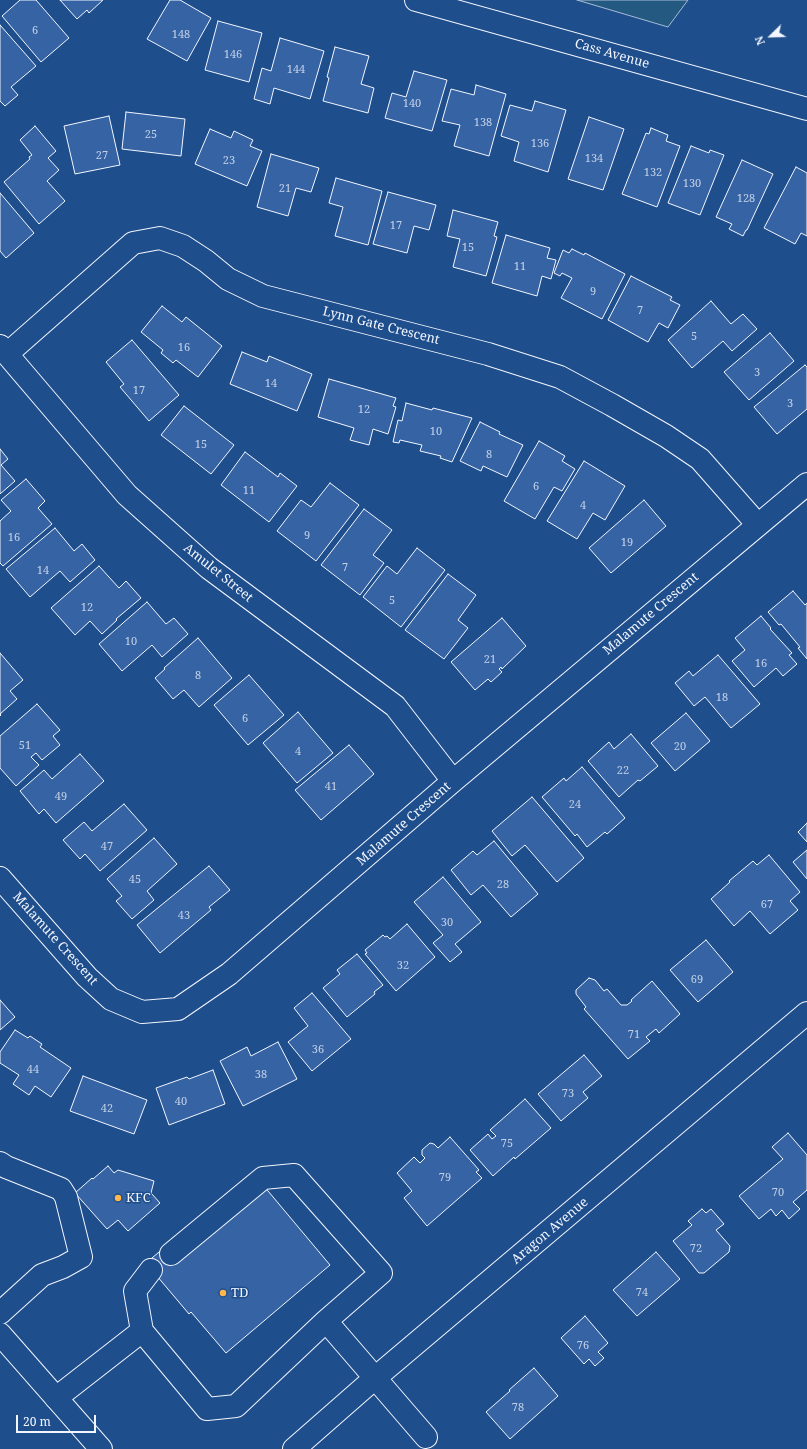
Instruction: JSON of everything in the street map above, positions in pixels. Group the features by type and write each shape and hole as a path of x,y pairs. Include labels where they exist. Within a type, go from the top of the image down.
{"street":[{"name":"Cass Avenue","path":"416,0 807,109"},
{"name":"Lynn Gate Crescent","path":"4,350 133,243 160,238 183,246 206,260 228,279 263,296 488,354 560,377 666,436 700,459 758,525"},
{"name":"Amulet Street","path":"4,350 127,495 209,568 394,706 453,781"},
{"name":"Malamute Crescent","path":"0,878 87,978 111,999 142,1012 178,1008 229,974 453,781 807,484"},
{"name":"Aragon Avenue","path":"294,1449 375,1378 807,1013"},
{"path":"0,1163 6,1167 60,1189 66,1197 81,1257 63,1267 42,1275 0,1313"},
{"path":"151,1270 135,1291 142,1331 207,1408 236,1406 326,1321 381,1272 294,1175 263,1178 171,1254"},
{"path":"326,1321 375,1378 425,1445"},
{"path":"56,1398 142,1331"},
{"path":"0,1334 101,1449"}],"shaded area":[{"path":"577,0 688,0 668,27"}],"building":[{"path":"20,0 36,0 69,38 41,62 2,16"},
{"path":"60,0 103,0 89,13 87,10 77,19"},
{"path":"170,0 180,0 211,18 187,61 147,39"},
{"path":"218,21 262,33 249,82 205,70"},
{"path":"0,25 36,66 11,87 18,95 5,106 0,101"},
{"path":"280,38 324,51 310,99 274,88 270,104 254,99 262,68 271,71"},
{"path":"335,47 369,56 361,84 374,88 368,113 323,101 329,78 327,77"},
{"path":"414,71 447,80 432,131 385,118 392,93 406,97"},
{"path":"476,85 506,94 489,156 454,146 460,125 442,121 451,89 474,95"},
{"path":"535,101 566,110 548,172 514,161 519,142 501,136 510,105 532,111"},
{"path":"126,112 185,119 181,156 122,149"},
{"path":"109,116 120,165 75,174 64,126"},
{"path":"589,117 624,129 603,190 568,179"},
{"path":"35,126 56,151 48,158 59,170 47,181 65,201 39,224 4,182 30,159 29,157 32,155 20,140"},
{"path":"651,128 668,135 666,141 680,146 657,207 622,194 646,133 649,134"},
{"path":"210,129 231,138 234,131 253,140 250,146 262,151 247,186 195,164"},
{"path":"691,146 709,153 710,150 724,155 700,215 668,203"},
{"path":"271,154 319,168 311,192 296,188 288,216 257,207"},
{"path":"742,160 773,174 743,236 729,229 732,224 716,217"},
{"path":"796,167 807,173 807,236 801,233 795,244 764,228"},
{"path":"336,178 382,191 368,245 335,236 343,207 329,203"},
{"path":"388,192 436,205 429,230 414,226 407,253 373,244"},
{"path":"0,193 34,233 6,258 0,251"},
{"path":"453,210 498,222 494,236 497,237 486,276 453,267 460,239 447,236"},
{"path":"506,235 550,248 547,258 556,260 551,279 542,276 537,296 492,283"},
{"path":"572,249 584,255 585,253 625,274 602,319 561,298 572,278 562,273 560,276 554,273 563,250 569,253"},
{"path":"631,276 672,297 670,300 680,305 668,328 659,323 648,342 608,320"},
{"path":"711,301 731,324 743,314 757,329 732,351 723,341 692,368 668,340"},
{"path":"162,306 182,322 186,317 222,346 198,377 176,360 173,363 161,353 163,350 141,332"},
{"path":"770,333 794,361 749,400 724,372"},
{"path":"132,340 179,395 149,421 120,387 124,384 106,362"},
{"path":"242,352 267,362 269,356 312,374 297,411 230,384"},
{"path":"805,365 807,367 807,409 777,434 754,407"},
{"path":"329,379 396,398 393,406 396,407 388,434 373,429 369,445 350,440 354,428 318,417"},
{"path":"406,403 472,418 452,462 440,458 441,456 420,451 422,445 400,440 399,443 393,442 398,420 402,421"},
{"path":"184,406 234,445 211,474 161,435"},
{"path":"480,422 500,432 499,434 523,445 507,477 483,466 481,471 460,461"},
{"path":"539,441 565,456 562,461 575,469 562,491 554,487 535,519 504,501"},
{"path":"0,449 8,459 1,465 15,481 0,494"},
{"path":"245,452 278,477 280,473 297,486 269,522 221,485"},
{"path":"584,461 625,486 605,520 593,513 577,539 547,521"},
{"path":"26,479 45,501 38,508 52,524 3,566 0,563 0,521 11,511 1,500"},
{"path":"330,483 359,505 316,561 277,531 301,500 311,507"},
{"path":"644,500 666,526 611,573 589,548"},
{"path":"364,509 392,530 373,555 384,563 360,595 321,565"},
{"path":"55,528 74,551 82,544 95,560 70,582 60,571 30,597 6,569"},
{"path":"417,548 445,570 401,627 363,597 387,566 397,574"},
{"path":"99,566 119,588 126,581 141,598 116,619 117,620 102,634 90,621 75,635 51,608"},
{"path":"448,574 476,595 458,620 468,628 444,659 405,630"},
{"path":"793,591 805,605 807,603 807,659 798,648 800,647 781,624 779,625 768,612"},
{"path":"147,602 166,624 174,618 188,634 162,657 152,645 122,671 99,644"},
{"path":"761,616 771,628 770,629 792,653 789,655 797,664 783,676 776,668 754,687 732,661 745,650 735,638"},
{"path":"502,618 526,646 502,669 501,667 499,669 502,672 491,682 488,679 475,690 451,662"},
{"path":"198,638 232,678 199,707 184,690 173,699 155,678"},
{"path":"0,653 23,680 10,691 17,699 0,714"},
{"path":"718,655 760,704 731,728 705,697 694,706 675,683 689,671 693,676"},
{"path":"249,675 284,715 248,745 214,705"},
{"path":"37,704 60,730 53,736 60,745 42,760 36,753 31,757 39,765 16,786 0,768 0,736"},
{"path":"298,712 333,753 297,783 263,743"},
{"path":"686,713 710,741 675,771 651,743"},
{"path":"631,734 658,766 640,781 638,780 619,797 588,761 609,742 614,749"},
{"path":"349,745 374,774 321,820 295,790"},
{"path":"80,754 104,781 56,823 44,809 39,814 20,791 44,770 52,779"},
{"path":"582,767 625,818 607,834 605,832 587,847 577,834 575,836 542,797 564,778 566,781"},
{"path":"532,797 584,858 557,882 525,845 512,856 492,831"},
{"path":"124,804 147,830 100,871 85,854 80,859 63,840 84,822 92,831"},
{"path":"807,823 807,842 798,832"},
{"path":"154,838 177,864 147,891 154,900 132,919 116,901 122,896 107,879"},
{"path":"494,841 538,894 511,917 483,885 471,895 451,870 473,851 477,855"},
{"path":"807,850 807,879 793,862"},
{"path":"769,855 800,892 790,901 798,910 770,934 750,911 734,926 711,899 730,882 729,881 753,861 757,865"},
{"path":"209,866 230,890 209,907 211,910 160,953 137,925"},
{"path":"443,877 481,922 455,944 462,952 450,962 433,943 443,935 414,902"},
{"path":"407,924 435,957 396,991 365,954 367,953 365,950 383,935 390,939"},
{"path":"706,940 733,972 698,1002 670,970"},
{"path":"357,954 383,985 374,992 375,994 347,1017 323,988 340,974 337,970"},
{"path":"589,978 595,980 604,991 607,989 621,1005 627,1005 652,981 680,1014 659,1033 656,1029 646,1037 650,1041 628,1059 584,1009 586,1007 576,994 576,990"},
{"path":"312,993 351,1039 312,1071 288,1042 308,1026 294,1008"},
{"path":"0,1000 15,1017 0,1030"},
{"path":"15,1030 28,1038 30,1036 42,1044 40,1047 71,1068 51,1097 35,1086 29,1095 13,1084 19,1075 0,1063 0,1052"},
{"path":"278,1042 297,1079 243,1106 220,1061 247,1047 251,1056"},
{"path":"584,1055 602,1076 583,1092 588,1098 561,1121 538,1094"},
{"path":"213,1070 225,1104 169,1125 156,1088 187,1077 189,1079"},
{"path":"83,1076 147,1100 134,1134 70,1111"},
{"path":"525,1099 551,1128 515,1159 514,1157 493,1176 470,1150 488,1134 492,1139 496,1136 490,1130"},
{"path":"788,1133 807,1155 807,1190 793,1202 800,1209 789,1219 782,1210 776,1216 771,1209 759,1219 739,1196 783,1159 772,1147"},
{"path":"450,1137 479,1170 476,1172 482,1178 427,1226 404,1198 412,1191 397,1173 414,1157 420,1163 425,1158 422,1155 422,1150 430,1143 434,1144 438,1148"},
{"name":"KFC","path":"108,1166 114,1173 118,1170 154,1181 151,1193 160,1203 128,1231 118,1220 107,1229 75,1193"},
{"path":"263,1185 330,1265 226,1353 191,1312 189,1314 146,1263 165,1247"},
{"path":"702,1209 706,1213 711,1209 724,1224 716,1230 730,1246 729,1252 704,1273 699,1273 673,1241 692,1225 688,1221"},
{"path":"656,1252 680,1279 637,1316 613,1290"},
{"path":"585,1316 608,1343 598,1352 604,1358 595,1366 589,1359 584,1364 561,1338"},
{"path":"534,1368 558,1396 510,1439 486,1412"}],"place":[{"name":"KFC","path":"118,1198"},
{"name":"TD","path":"223,1293"}]}
